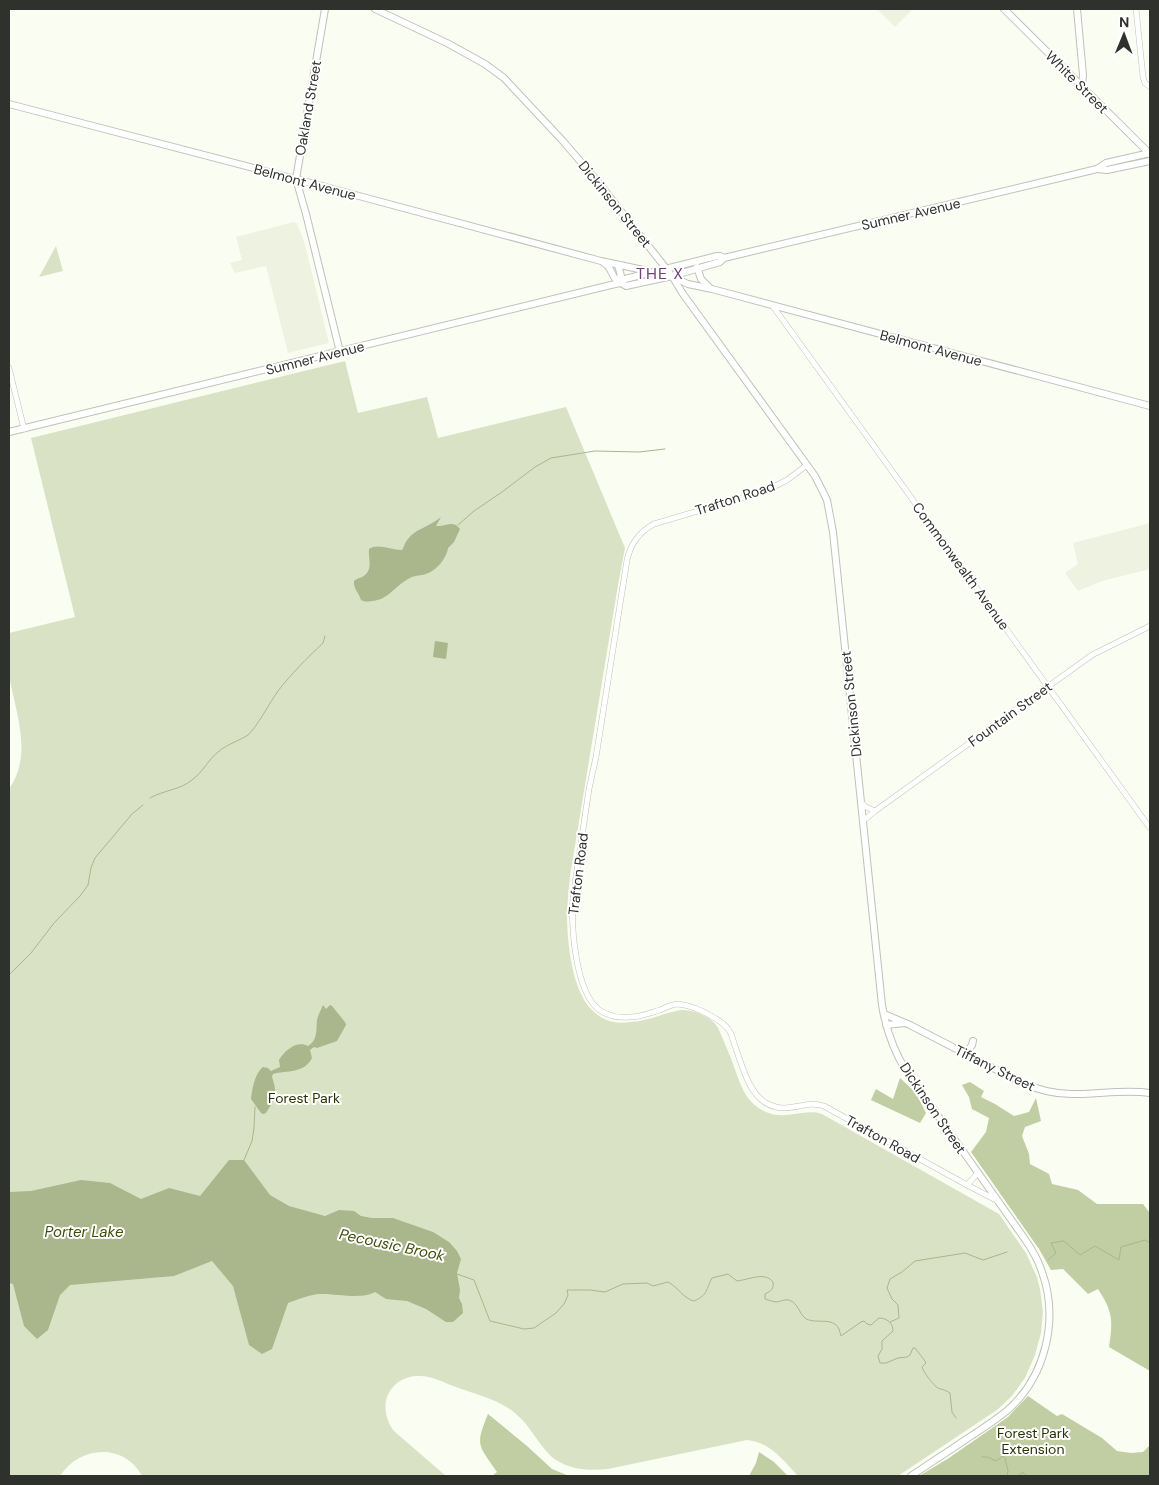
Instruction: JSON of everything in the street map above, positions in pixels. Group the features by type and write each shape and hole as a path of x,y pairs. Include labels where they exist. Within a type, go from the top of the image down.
{"main road":[{"name":"Oakland Street","path":"325,9 296,179 340,352"},
{"name":"Dickinson Street","path":"375,9 447,43 485,64 504,78 562,140 598,182 672,276 683,294 808,465 824,494 832,523 886,1025 894,1048 905,1070 1031,1248 1044,1277 1050,1310 1045,1350 1033,1378 1021,1395 999,1417 911,1476"},
{"name":"White Street","path":"1004,9 1150,153"},
{"path":"1077,9 1083,75 1082,85"},
{"name":"Belmont Avenue","path":"9,104 601,261 652,272"},
{"name":"Sumner Avenue","path":"1097,169 1106,163 1150,153"},
{"name":"Sumner Avenue","path":"9,432 618,283 625,279 665,268 717,256 724,258 1097,169 1107,170 1150,160"},
{"name":"Sumner Avenue","path":"618,283 626,286 672,276 722,262 724,258"},
{"path":"601,261 610,268 618,283 621,276 618,265"},
{"path":"695,261 701,279 712,289"},
{"name":"Belmont Avenue","path":"672,276 688,284 1150,406"},
{"name":"Tiffany Street","path":"884,1014 1027,1085 1049,1092 1073,1094 1122,1091 1150,1094"},
{"name":"Tiffany Street","path":"886,1025 905,1024"},
{"path":"966,1054 973,1041"}],"street":[{"path":"1136,9 1143,77 1150,87"},
{"name":"Commonwealth Avenue","path":"772,306 1150,828"},
{"path":"9,368 24,429"},
{"name":"Trafton Road","path":"808,465 787,480 765,491 654,524 643,531 631,546 627,560 596,757 589,789 573,897 573,923 578,966 587,995 602,1012 618,1017 633,1017 676,1004 706,1013 729,1029 750,1086 764,1102 784,1109 814,1104 824,1106 998,1201"},
{"name":"Fountain Street","path":"863,821 1092,655 1150,626"},
{"path":"861,802 866,807 876,811"},
{"path":"967,1185 978,1173"}],"shaded area":[{"path":"877,9 913,9 895,27"},
{"path":"294,222 297,224 304,241 329,343 288,353 266,266 235,273 230,263 242,260 236,237"},
{"path":"1150,523 1150,569 1102,581 1078,591 1065,573 1078,564 1073,543"}],"green space":[{"path":"56,246 63,271 39,277"},
{"name":"Forest Park","path":"345,361 358,413 427,397 438,438 566,407 625,548 568,897 568,933 573,970 578,988 586,1003 598,1015 612,1022 641,1021 683,1010 696,1012 708,1018 714,1022 719,1030 744,1092 759,1108 766,1112 781,1115 808,1112 822,1114 999,1214 1026,1253 1037,1277 1043,1312 1041,1333 1035,1355 1025,1378 1011,1397 997,1410 898,1476 798,1476 769,1448 755,1441 747,1440 608,1469 587,1470 574,1468 551,1456 521,1419 502,1404 428,1377 415,1376 400,1381 389,1392 385,1406 386,1416 395,1432 446,1476 142,1476 134,1465 124,1457 113,1453 101,1452 78,1459 68,1466 60,1476 9,1476 9,789 16,776 20,762 21,734 8,671 9,633 75,617 31,438"},
{"path":"900,1078 916,1093 926,1113 920,1123 871,1100 876,1089 893,1099"},
{"path":"970,1082 984,1091 981,1097 1014,1116 1029,1112 1036,1098 1041,1121 1025,1127 1022,1136 1029,1154 1030,1164 1049,1174 1052,1184 1078,1190 1097,1204 1143,1204 1150,1211 1150,1371 1109,1347 1111,1316 1107,1304 1098,1289 1088,1294 1063,1269 1051,1270 1039,1249 971,1152 986,1132 989,1118 972,1109 969,1097 962,1085"},
{"name":"Forest Park Extension","path":"1028,1396 1057,1416 1062,1414 1102,1438 1117,1451 1143,1452 1150,1445 1150,1476 919,1476 949,1458 1008,1417"},
{"path":"488,1414 552,1469 569,1476 492,1476 497,1472 480,1445 481,1433"},
{"path":"759,1452 774,1462 788,1476 749,1476"}],"water":[{"path":"441,517 436,526 455,524 460,529 454,542 448,548 446,556 437,567 426,574 415,576 403,582 383,598 369,602 361,600 354,586 354,581 364,576 369,570 369,549 380,547 402,550 411,536"},
{"path":"435,641 448,643 446,659 433,657"},
{"path":"323,1005 326,1009 330,1005 332,1006 345,1022 346,1025 337,1041 317,1048 314,1047 310,1050 312,1058 304,1067 273,1074 275,1096 266,1113 261,1113 251,1099 258,1073 263,1067 271,1071 280,1067 279,1060 292,1047 300,1044 308,1046 311,1044 315,1038 317,1020"},
{"name":"Porter Lake","path":"229,1160 244,1160 270,1195 289,1206 325,1216 339,1210 354,1211 361,1216 372,1218 393,1218 433,1232 449,1242 461,1259 457,1273 460,1290 459,1298 463,1313 453,1322 446,1322 426,1309 407,1301 386,1299 375,1292 363,1296 325,1294 307,1296 288,1303 272,1349 262,1354 249,1345 233,1286 212,1261 174,1276 70,1285 60,1295 48,1330 37,1339 24,1326 13,1284 9,1283 9,1192 31,1191 81,1180 110,1183 141,1199 169,1188 200,1196"}],"waterway":[{"path":"458,525 474,511 535,467 551,458 595,451 639,452 665,449"},
{"path":"150,798 187,783 196,777 218,752 248,735 288,678 323,643 325,636"},
{"path":"9,975 31,953 54,923 80,896 88,885 95,858 132,814 143,805"},
{"path":"244,1160 252,1141 255,1107"},
{"path":"1048,1260 1056,1253 1051,1243 1064,1241 1080,1255 1095,1246 1119,1260 1121,1247 1145,1240 1150,1243"},
{"path":"890,1322 899,1318 898,1305 892,1299 887,1288 890,1279 915,1261 965,1253 983,1260 1007,1252"},
{"name":"Pecousic Brook","path":"457,1274 474,1280 490,1321 524,1329 534,1328 556,1313 564,1304 568,1295 567,1290 605,1292 623,1284 647,1283 653,1286 668,1282 687,1298 694,1301 704,1294 712,1278 728,1274 737,1281 766,1277 773,1282 773,1286 772,1290 765,1294 765,1299 776,1302 792,1301 805,1318 832,1323 839,1329 841,1336 861,1322 864,1321 871,1325 879,1318 885,1319 892,1326 893,1331 882,1341 882,1349 878,1356 880,1363 907,1357 915,1348 926,1363 922,1367 929,1379 938,1388 950,1393 952,1412 956,1418"},
{"name":"Pecousic Brook","path":"982,1457 996,1461 1003,1456 1008,1471 1007,1476"},
{"name":"Pecousic Brook","path":"1018,1476 1021,1473 1027,1476"}],"district":[{"name":"THE X","path":"660,273"}]}
